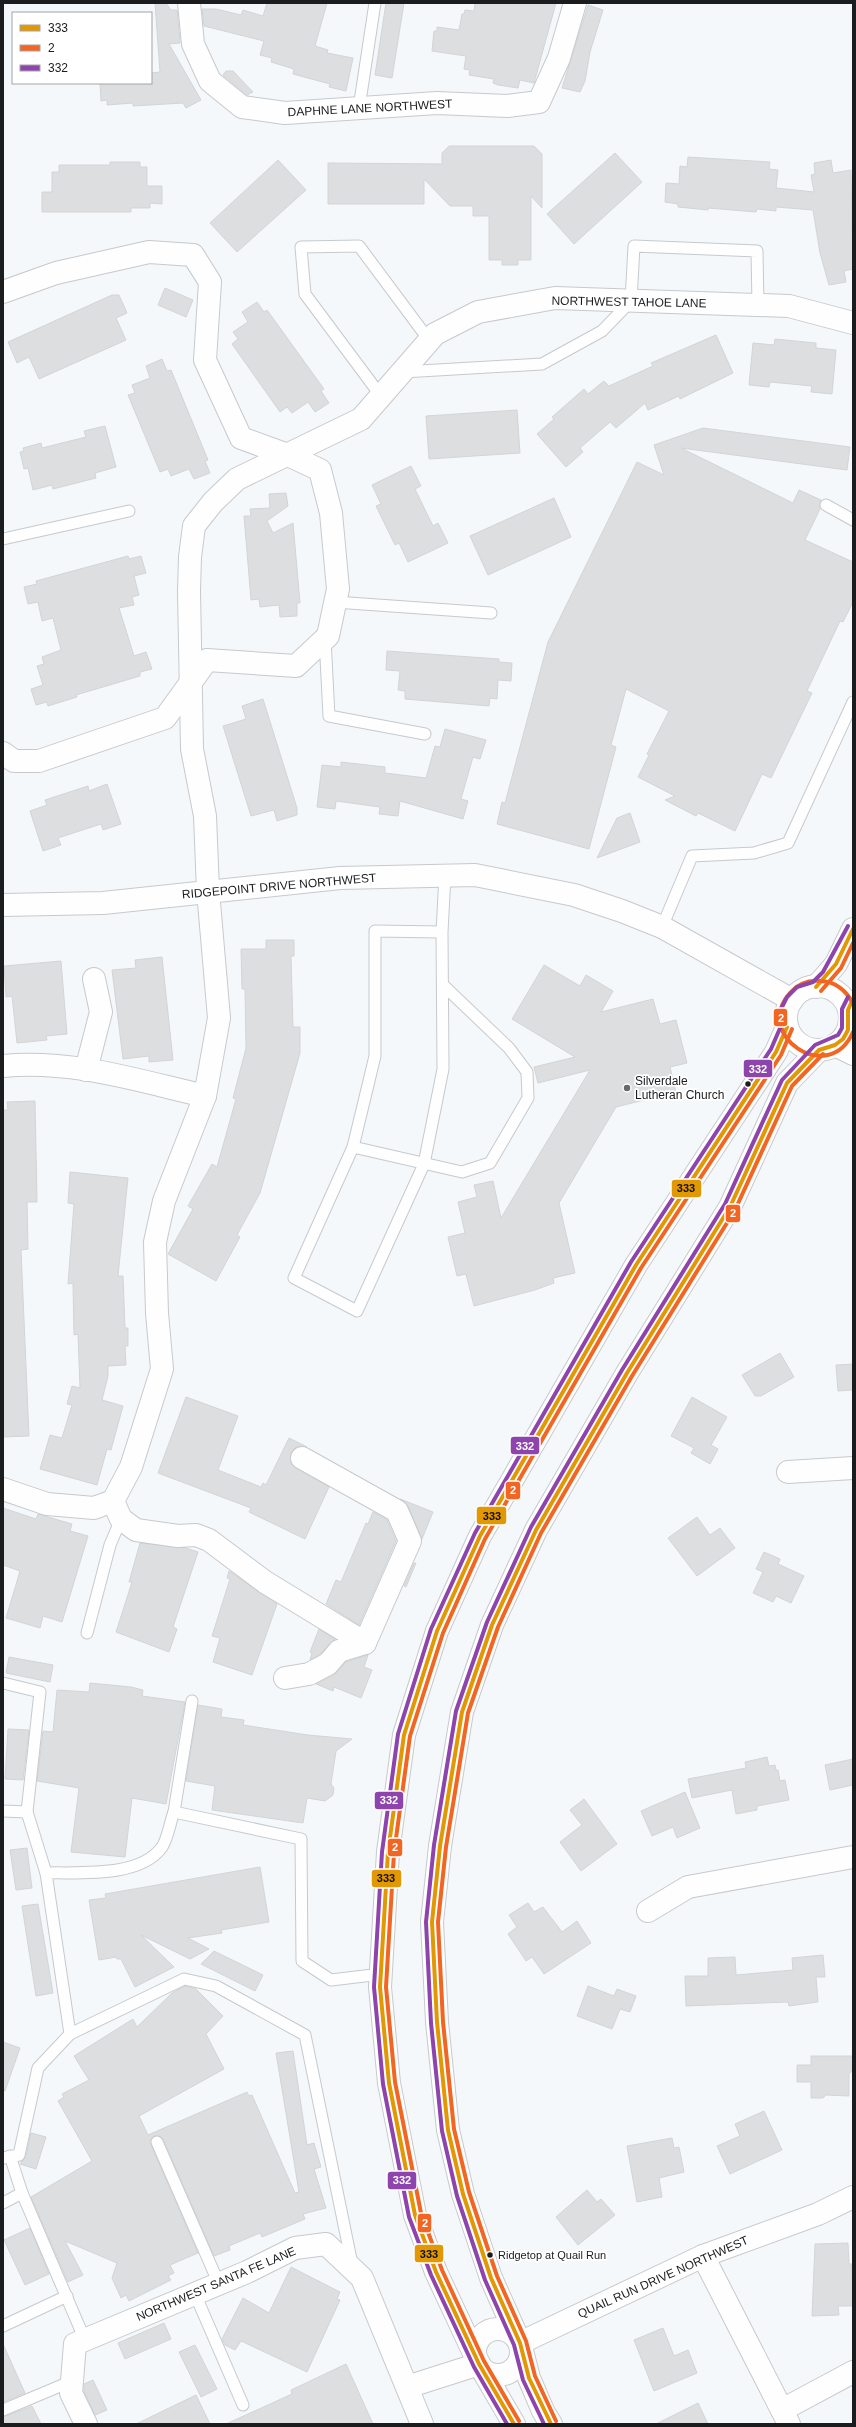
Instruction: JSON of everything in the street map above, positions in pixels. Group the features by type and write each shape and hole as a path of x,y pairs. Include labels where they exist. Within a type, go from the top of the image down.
{"street":[{"name":"DAPHNE LANE NORTHWEST","path":"188,3 193,44 210,81 242,107 285,113 438,103 507,106 539,102 559,58 576,3"},
{"path":"3,292 56,273 149,252 193,256 210,282 205,360 241,438 288,455 320,470 331,513 338,589 328,636 296,666 207,660 165,718 39,761 14,761 3,753"},
{"name":"NORTHWEST TAHOE LANE","path":"190,683 190,578 194,526 213,502 237,479 361,419 435,334 478,312 555,298 789,306 853,323"},
{"path":"117,1510 162,1369 157,1314 155,1242 164,1201 205,1096 219,1018 208,891 204,816 192,749 190,683"},
{"name":"RIDGEPOINT DRIVE NORTHWEST","path":"3,905 103,903 340,878 475,874 574,895 662,927 792,1000"},
{"path":"816,987 836,964 853,929"},
{"path":"86,1070 101,1012 94,979"},
{"path":"514,2424 479,2364 436,2272 415,2215 389,2083 380,1987 388,1852 395,1789 404,1736 438,1631 480,1536 620,1292 776,1052 787,1027 787,1010 792,1000 800,992 816,987 829,989 838,994 851,1013 848,1030 836,1050 786,1083 730,1208 627,1373 536,1530 492,1625 462,1712 440,1846 432,1922 436,2022 448,2130 454,2159 491,2278 520,2343 529,2378 543,2411 551,2424"},
{"path":"787,1027 794,1040 803,1047 836,1050"},
{"path":"3,1066 43,1066 86,1070 205,1096"},
{"path":"302,1458 397,1510 410,1541 365,1643"},
{"path":"788,1472 853,1468"},
{"path":"3,1488 47,1504 117,1510 136,1530 178,1536 196,1535 209,1540 265,1582 365,1643"},
{"path":"285,1678 309,1674 328,1664 339,1650 365,1643"},
{"path":"648,1911 688,1887 853,1857"},
{"name":"QUAIL RUN DRIVE NORTHWEST","path":"520,2343 703,2256 818,2214 853,2197"},
{"name":"NORTHWEST SANTA FE LANE","path":"86,2424 71,2392 75,2344 218,2284 295,2248 326,2244 362,2278 422,2424"},
{"path":"703,2256 786,2417 853,2372"},
{"path":"503,2329 516,2337 520,2343 520,2358 512,2370 505,2374 490,2373 479,2364 476,2356 478,2342 488,2331 503,2329"},
{"path":"407,2387 479,2364"}],"lane":[{"path":"358,108 374,3"},
{"path":"381,396 305,294 301,247 359,246 429,340"},
{"path":"402,372 542,364 602,331 631,301 634,246 757,251 758,305"},
{"path":"826,504 853,520"},
{"path":"3,539 129,511"},
{"path":"335,602 491,613"},
{"path":"324,639 329,716 425,734"},
{"path":"662,927 692,856 754,853 788,843 853,702"},
{"path":"442,932 375,931 375,1056 354,1147 294,1278 357,1311 424,1164 443,1069 442,932 445,875"},
{"path":"354,1147 462,1172 490,1163 528,1098 527,1072 509,1048 443,985"},
{"path":"87,1633 110,1544 117,1510"},
{"path":"3,1683 40,1692 27,1812 46,1873 70,2034"},
{"path":"46,1873 109,1871 140,1865 162,1847 174,1812 192,1701"},
{"path":"3,1811 27,1812"},
{"path":"174,1812 301,1839 302,1961 331,1980 381,1974"},
{"path":"85,2340 7,2157 19,2155 38,2068 70,2034 184,1979 216,1986 305,2035 353,2270"},
{"path":"157,2142 218,2284"},
{"path":"3,2203 22,2193"},
{"path":"195,2294 243,2405"},
{"path":"3,2326 67,2296"},
{"path":"3,2410 72,2381"}],"building":[{"path":"155,3 166,3 171,10 177,10 180,43 169,44 201,100 186,108 183,103 133,106 133,103 107,105 107,100 101,101 100,84 152,84 152,73 160,72"},
{"path":"267,3 327,3 315,46 328,50 327,53 353,58 346,91 329,87 330,84 293,74 294,69 271,62 272,58 260,55 264,41 204,26 202,9 216,9 241,15 243,10 263,16"},
{"path":"386,3 404,3 392,78 375,75"},
{"path":"475,3 556,3 534,83 520,80 518,88 498,85 493,83 494,79 469,75 470,70 464,69 466,56 432,51 434,31 437,31 437,27 459,30 462,14 464,14 465,10 474,11"},
{"path":"588,5 603,10 590,52 585,81 580,92 562,88"},
{"path":"226,71 233,71 253,92 247,95 223,75"},
{"path":"449,146 534,146 542,154 542,208 531,196 531,260 518,260 518,265 502,265 502,260 489,260 489,216 473,216 473,206 450,206 424,179 424,204 328,204 328,163 442,164 442,153"},
{"path":"615,153 642,182 574,244 547,214"},
{"path":"688,157 770,162 769,169 778,170 776,188 814,192 811,175 815,174 814,163 831,160 833,173 851,170 853,269 844,271 846,282 829,285 820,253 813,210 776,207 776,211 757,209 756,212 708,208 708,210 678,207 678,204 665,202 666,183 679,184 680,166 687,167"},
{"path":"278,160 306,190 237,252 210,223"},
{"path":"110,162 140,162 140,167 147,167 147,186 162,186 162,204 150,203 150,208 131,208 131,212 42,212 42,192 52,192 52,172 59,172 59,165 110,165"},
{"path":"165,288 193,300 186,317 158,305"},
{"path":"112,295 119,295 127,313 116,318 126,340 39,379 29,357 17,363 8,342"},
{"path":"257,302 264,312 267,310 324,389 321,391 329,403 315,412 308,402 292,413 287,407 280,412 232,344 238,339 233,332 248,322 242,312"},
{"path":"716,335 733,373 680,399 679,396 648,410 645,403 616,428 610,422 580,448 583,452 566,467 537,434 554,419 552,417 584,389 588,394 604,381 609,386 653,366 651,363"},
{"path":"775,339 816,343 816,348 836,350 832,394 811,392 812,386 770,382 769,387 749,385 753,343 774,345"},
{"path":"162,359 167,371 171,370 208,460 205,461 210,473 194,479 189,469 171,476 168,469 160,472 128,395 135,393 132,385 150,378 146,366"},
{"path":"517,410 520,453 429,459 426,416"},
{"path":"105,426 116,467 95,473 96,478 53,489 52,485 33,490 28,468 24,469 20,452 24,451 23,448 41,443 42,448 86,437 84,431"},
{"path":"703,428 850,447 847,470 681,448 793,503 799,490 821,500 820,509 805,540 853,562 853,602 843,622 840,621 807,691 812,693 771,778 762,774 735,831 698,813 696,816 665,800 675,796 638,777 649,755 647,754 669,711 626,689 611,745 616,747 589,849 497,824 502,802 505,803 548,642 637,462 664,475 654,445"},
{"path":"411,466 421,486 415,489 433,526 438,523 448,543 408,562 399,543 395,545 376,506 381,504 372,485"},
{"path":"286,493 288,506 267,521 273,533 293,523 300,603 297,603 297,616 280,617 279,605 260,607 259,599 251,600 244,516 251,516 250,509 270,508 269,494"},
{"path":"554,498 571,537 488,575 470,536"},
{"path":"128,556 129,559 141,556 146,573 134,576 139,595 132,597 134,605 119,608 134,656 146,652 152,669 140,672 140,676 76,695 77,697 48,706 47,702 36,705 31,689 43,685 37,666 44,664 42,657 61,650 53,618 42,621 38,602 28,604 24,587 37,584 36,581"},
{"path":"387,651 499,659 499,662 512,663 511,681 498,680 497,699 490,698 489,706 405,699 405,691 398,690 400,671 386,670"},
{"path":"263,699 297,808 297,815 277,821 274,810 251,816 223,726 246,719 242,706"},
{"path":"445,729 486,740 480,759 473,757 461,799 468,801 463,819 400,801 398,816 379,814 380,807 336,801 335,809 317,807 322,765 341,767 341,762 385,767 385,773 426,778 435,746 440,747"},
{"path":"107,784 121,824 103,830 101,824 58,838 61,845 43,851 30,811 47,805 45,800 88,786 89,791"},
{"path":"630,813 640,842 597,858 617,818"},
{"path":"266,940 294,940 294,956 291,956 293,1027 300,1027 300,1053 260,1193 237,1235 240,1237 216,1281 168,1254 193,1209 188,1206 212,1164 217,1167 236,1099 233,1098 246,1048 245,989 242,989 241,949 266,949"},
{"path":"162,957 173,1060 149,1062 149,1056 123,1059 112,970 136,968 135,960"},
{"path":"61,961 67,1034 46,1036 47,1040 17,1043 12,996 6,997 4,966"},
{"name":"Silverdale Lutheran Church","path":"544,965 580,986 586,975 613,991 601,1012 653,999 660,1024 676,1020 687,1063 670,1067 676,1092 616,1107 559,1203 575,1273 553,1278 554,1283 535,1290 474,1306 466,1274 457,1276 448,1237 465,1233 458,1202 477,1197 474,1185 493,1181 501,1218 590,1070 538,1083 534,1067 575,1057 512,1019"},
{"path":"35,1101 37,1202 27,1202 28,1249 21,1250 29,1436 3,1437 3,1110 8,1110 7,1102"},
{"path":"70,1172 128,1178 118,1276 123,1276 125,1328 128,1328 128,1346 125,1346 126,1365 108,1366 108,1376 102,1400 123,1406 111,1450 107,1449 97,1485 40,1469 50,1435 62,1438 72,1405 67,1404 72,1386 80,1388 78,1334 74,1335 73,1283 68,1284 74,1204 68,1203"},
{"path":"780,1353 794,1377 761,1396 755,1396 742,1375"},
{"path":"853,1364 853,1390 838,1391 836,1365"},
{"path":"186,1397 238,1416 218,1470 261,1487 263,1483 266,1485 289,1438 307,1447 296,1447 291,1452 291,1464 329,1487 305,1539 249,1512 251,1508 158,1473"},
{"path":"692,1397 727,1417 711,1445 718,1449 710,1464 691,1453 694,1448 671,1436"},
{"path":"400,1499 433,1512 422,1539 408,1506"},
{"path":"3,1508 36,1519 38,1514 72,1524 70,1531 88,1536 62,1622 43,1616 40,1628 6,1618 20,1571 3,1565"},
{"path":"373,1512 387,1520 396,1541 359,1625 326,1604 336,1580 341,1582 366,1523 368,1524"},
{"path":"697,1517 710,1535 720,1528 735,1548 697,1576 668,1538"},
{"path":"140,1543 186,1548 198,1552 173,1627 177,1629 169,1652 116,1632 132,1582 129,1582"},
{"path":"764,1552 780,1559 778,1564 804,1576 791,1603 776,1596 773,1602 753,1593 763,1572 756,1569"},
{"path":"414,1563 416,1563 406,1587 404,1586"},
{"path":"229,1571 277,1604 252,1675 213,1662 220,1638 212,1636 230,1579 227,1578"},
{"path":"319,1629 335,1639 320,1654 310,1660 312,1653 310,1652"},
{"path":"368,1655 364,1667 372,1670 361,1698 334,1687 333,1691 316,1684 334,1675 346,1662"},
{"path":"9,1657 53,1665 50,1682 6,1673"},
{"path":"90,1683 131,1687 143,1690 142,1696 185,1702 166,1804 132,1798 125,1857 71,1852 79,1788 37,1781 43,1731 53,1732 57,1690 89,1692"},
{"path":"198,1705 222,1709 221,1717 244,1720 243,1725 308,1735 352,1739 336,1751 331,1784 334,1788 333,1795 325,1801 307,1798 303,1823 212,1810 215,1786 186,1781"},
{"path":"8,1729 29,1730 23,1780 5,1779"},
{"path":"767,1757 769,1766 775,1765 776,1770 778,1770 780,1781 785,1780 789,1800 757,1806 757,1810 736,1814 732,1790 692,1798 688,1779 746,1768 745,1762"},
{"path":"853,1759 853,1785 830,1790 825,1765"},
{"path":"685,1792 700,1828 677,1838 673,1827 652,1836 641,1811"},
{"path":"584,1799 617,1844 581,1871 560,1842 582,1825 570,1810"},
{"path":"27,1848 32,1888 16,1890 10,1850"},
{"path":"260,1867 269,1922 221,1930 222,1933 188,1938 209,1949 190,1959 141,1935 174,1967 135,1987 121,1959 117,1959 116,1957 99,1960 89,1900 106,1898 105,1894"},
{"path":"528,1903 534,1912 543,1907 562,1932 577,1921 591,1943 544,1974 532,1957 526,1961 508,1934 517,1927 509,1915"},
{"path":"38,1904 53,1993 36,1996 22,1906"},
{"path":"214,1951 263,1975 255,1991 201,1964"},
{"path":"823,1955 825,1977 816,1977 818,2002 789,2006 788,2002 686,2006 685,1976 708,1976 708,1958 735,1957 736,1975 793,1970 792,1958"},
{"path":"185,1986 196,1989 223,2016 206,2034 224,2069 139,2116 148,2135 247,2092 249,2096 252,2095 295,2193 299,2192 276,2053 293,2051 307,2145 314,2143 321,2167 314,2169 326,2208 303,2214 305,2219 262,2237 260,2233 229,2246 230,2250 214,2256 163,2139 158,2135 154,2136 150,2141 151,2145 198,2253 170,2265 174,2273 168,2276 171,2280 129,2301 126,2295 121,2298 112,2278 117,2263 65,2241 83,2275 68,2282 31,2197 92,2161 58,2101 64,2097 62,2094 89,2080 74,2056 133,2019 137,2027 172,1993"},
{"path":"588,1986 614,1996 617,1989 636,1996 630,2012 620,2009 612,2029 577,2016"},
{"path":"3,2042 20,2048 5,2091 3,2090"},
{"path":"811,2056 853,2056 853,2070 849,2074 849,2096 826,2095 823,2098 811,2098 811,2082 797,2082 797,2065 811,2065"},
{"path":"764,2111 782,2150 730,2174 717,2146 740,2136 735,2124"},
{"path":"31,2133 46,2137 36,2169 20,2164 26,2156"},
{"path":"672,2138 674,2148 679,2147 684,2172 659,2178 662,2197 637,2202 627,2146"},
{"path":"587,2190 597,2202 601,2199 615,2215 578,2245 556,2217"},
{"path":"30,2228 49,2274 25,2285 4,2240"},
{"path":"848,2243 849,2264 852,2264 853,2306 838,2306 839,2315 812,2316 815,2244"},
{"path":"291,2267 340,2292 337,2299 340,2300 307,2372 241,2341 235,2350 225,2345 222,2339 243,2298 269,2313"},
{"path":"164,2323 171,2339 125,2359 118,2343"},
{"path":"663,2328 674,2356 688,2350 697,2373 654,2391 634,2340"},
{"path":"3,2344 25,2393 3,2402"},
{"path":"195,2345 217,2389 201,2397 179,2352"},
{"path":"346,2364 373,2424 226,2424 292,2394 291,2390"},
{"path":"93,2380 107,2410 95,2415 84,2391 84,2384"},
{"path":"196,2395 210,2424 136,2424"},
{"path":"698,2403 708,2424 656,2424"},
{"path":"32,2406 41,2424 3,2424 3,2417"}],"transit line":[{"name":"332","path":"507,2424 474,2367 431,2275 409,2217 383,2084 374,1987 382,1852 398,1734 431,1629 475,1533 631,1262 771,1049 781,1026 781,1009 787,997 797,987 813,982 823,972 848,926"},
{"name":"333","path":"816,987 836,964 853,929"},
{"name":"2","path":"821,991 841,968 853,943"},
{"name":"2","path":"853,1004 844,991 831,983 825,981 808,982 800,985 790,993 781,1009 780,1025 787,1038 798,1049 812,1055 828,1055 842,1048 853,1032"},
{"name":"332","path":"544,2424 523,2380 514,2345 485,2280 457,2196 442,2131 431,2023 426,1922 434,1845 456,1711 487,1622 531,1527 622,1370 725,1204 782,1080 815,1045 838,1035 842,1028 842,1009 848,997"},
{"name":"333","path":"551,2424 529,2378 520,2343 491,2278 463,2194 448,2130 437,2022 432,1922 440,1846 462,1712 492,1625 536,1530 627,1373 730,1207 787,1083 819,1050 835,1045 843,1039 848,1030 848,1010 853,999"},
{"name":"333","path":"514,2424 479,2364 436,2272 415,2215 389,2083 380,1987 388,1852 404,1735 437,1631 480,1536 636,1265 776,1052 787,1027"},
{"name":"2","path":"519,2421 484,2361 442,2270 421,2213 395,2082 386,1987 394,1853 410,1736 443,1633 485,1539 641,1268 781,1055 792,1029"},
{"name":"2","path":"556,2421 535,2376 526,2341 497,2276 469,2192 454,2129 443,2022 438,1922 446,1847 468,1713 498,1627 541,1533 632,1376 735,1210 792,1086 823,1054"}],"place":[{"name":"Silverdale Lutheran Church","path":"627,1088"},
{"name":"Ridgetop at Quail Run","path":"490,2255"}]}
